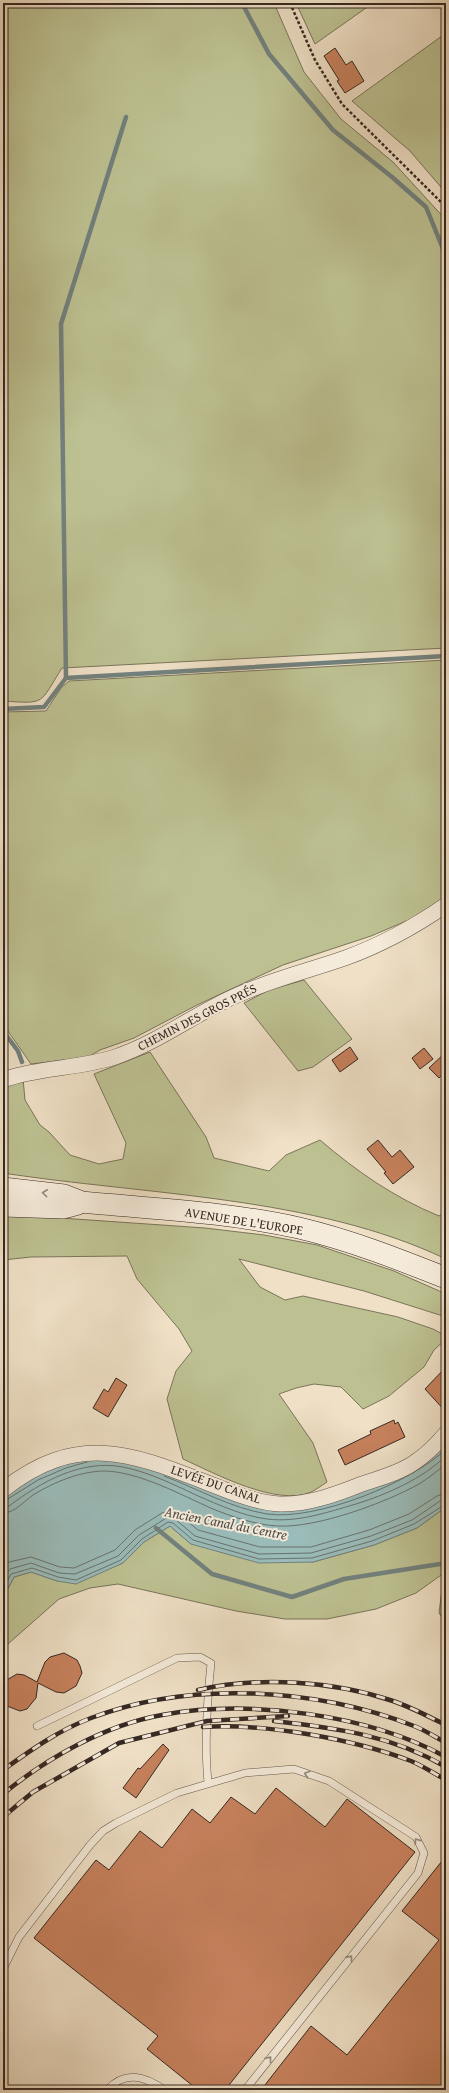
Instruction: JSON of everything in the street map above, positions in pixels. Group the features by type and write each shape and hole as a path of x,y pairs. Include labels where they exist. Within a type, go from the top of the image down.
{"main road":[{"name":"AVENUE DE L'EUROPE","path":"3,1188 64,1195 82,1202 225,1215 299,1228 395,1257 446,1278"},
{"name":"AVENUE DE L'EUROPE","path":"3,1206 63,1208 82,1202"}],"street":[{"name":"CHEMIN DES GROS PRÉS","path":"3,1080 21,1073 89,1064 116,1057 165,1034 233,997 266,983 361,951 410,930 446,905"},
{"name":"LEVÉE DU CANAL","path":"3,1490 13,1482 42,1467 69,1456 89,1452 109,1452 134,1456 156,1463 230,1492 279,1504 303,1502 340,1492 414,1463 446,1433"}],"lane":[{"path":"37,1726 177,1658 200,1657 211,1663 208,1694 206,1761 208,1782"},
{"path":"3,1969 19,1937 90,1845 103,1832 150,1805 208,1782 245,1772 294,1769 329,1781 416,1837 424,1853 418,1873 245,2090"},
{"path":"107,2090 122,2078 134,2077 154,2083 165,2090"}],"path":[{"path":"290,3 315,60 342,104 446,207"}],"green space":[{"path":"3,3 274,3 304,72 341,119 393,162 446,220 446,648 62,668 45,695 40,699 28,702 3,701"},
{"path":"296,3 373,3 315,44"},
{"path":"446,33 446,193 410,151 352,101"},
{"path":"446,660 446,896 411,919 371,936 283,965 197,1005 134,1038 100,1050 88,1057 31,1064 3,1024 3,712 46,711 61,688 69,681"},
{"path":"304,980 352,1039 313,1067 298,1071 244,1003 269,990"},
{"path":"150,1052 206,1137 214,1158 269,1171 286,1155 320,1140 376,1183 407,1201 439,1216 446,1211 446,1259 395,1238 341,1222 286,1210 171,1193 3,1173 3,1087 23,1079 25,1100 40,1125 49,1132 70,1155 99,1164 123,1159 126,1143 94,1074"},
{"path":"3,1214 205,1228 264,1235 317,1245 394,1271 446,1294 446,1317 364,1291 239,1259 260,1287 285,1300 303,1296 398,1317 433,1329 446,1336 446,1339 434,1350 424,1367 389,1396 363,1409 341,1387 314,1384 279,1394 313,1443 327,1482 311,1492 297,1495 281,1495 264,1492 228,1480 183,1459 167,1399 176,1371 192,1351 179,1329 137,1279 127,1256 31,1257 3,1260"},
{"path":"446,1507 446,1569 444,1572 446,1573 446,1624 439,1613 444,1573 416,1593 376,1609 327,1619 285,1619 236,1611 118,1584 90,1588 59,1599 3,1650 3,1598 14,1577 31,1572 57,1581 102,1571 123,1563 144,1542 170,1526 191,1544 313,1562 374,1545 417,1528"}],"water":[{"name":"Ancien Canal du Centre","path":"446,1443 446,1507 417,1528 374,1545 313,1562 259,1563 191,1544 170,1526 144,1542 123,1563 76,1584 57,1581 31,1572 14,1577 3,1598 3,1499 25,1482 52,1469 78,1460 125,1458 220,1495 343,1498 384,1484"}],"building":[{"path":"335,48 346,65 352,61 364,81 345,93 324,56"},
{"path":"350,1047 358,1059 340,1072 332,1060"},
{"path":"424,1048 433,1059 420,1069 412,1058"},
{"path":"446,1052 446,1071 439,1078 429,1068"},
{"path":"378,1140 392,1157 400,1150 414,1167 393,1184 384,1173 386,1172 367,1149"},
{"path":"446,1367 446,1412 425,1389"},
{"path":"116,1378 127,1385 108,1417 93,1408 104,1389 108,1392"},
{"path":"394,1420 395,1424 398,1422 405,1437 345,1465 338,1450 371,1434 370,1431"},
{"path":"64,1653 77,1660 80,1666 82,1673 76,1686 64,1693 56,1692 38,1683 36,1698 27,1709 20,1711 7,1706 3,1702 5,1681 17,1674 24,1675 37,1682 45,1662 50,1657"},
{"path":"163,1744 169,1750 136,1798 123,1788 138,1768 140,1769"},
{"path":"276,1788 325,1827 347,1799 415,1852 225,2090 198,2090 147,2049 158,2036 34,1938 96,1860 109,1870 140,1831 162,1848 192,1809 210,1823 231,1797 255,1814"},
{"path":"446,1856 446,2090 261,2090 311,2026 347,2055 439,1940 402,1911"}],"waterway":[{"path":"242,3 269,54 333,130 392,177 426,207 446,256"},
{"path":"66,678 61,324 126,117"},
{"path":"3,709 44,707 66,678 446,656"},
{"path":"3,1031 18,1051 22,1062"},
{"path":"156,1528 212,1574 292,1597 344,1579 440,1564 446,1566"}],"railway":[{"path":"198,1690 246,1683 271,1682 321,1685 370,1694 393,1701 446,1725"},
{"path":"3,1770 56,1734 91,1718 129,1706 169,1698 211,1694 253,1694 295,1697 336,1703 376,1713 414,1726 446,1743"},
{"path":"3,1794 38,1768 98,1735 119,1726 141,1720 196,1710 270,1710 307,1714 345,1721 381,1730 415,1742 446,1757"},
{"path":"3,1817 33,1792 119,1743 207,1721 288,1716"},
{"path":"274,1721 341,1730 384,1740 405,1747 446,1767"},
{"path":"203,1727 227,1726 281,1730 336,1740 363,1746 411,1761 446,1780"}]}
